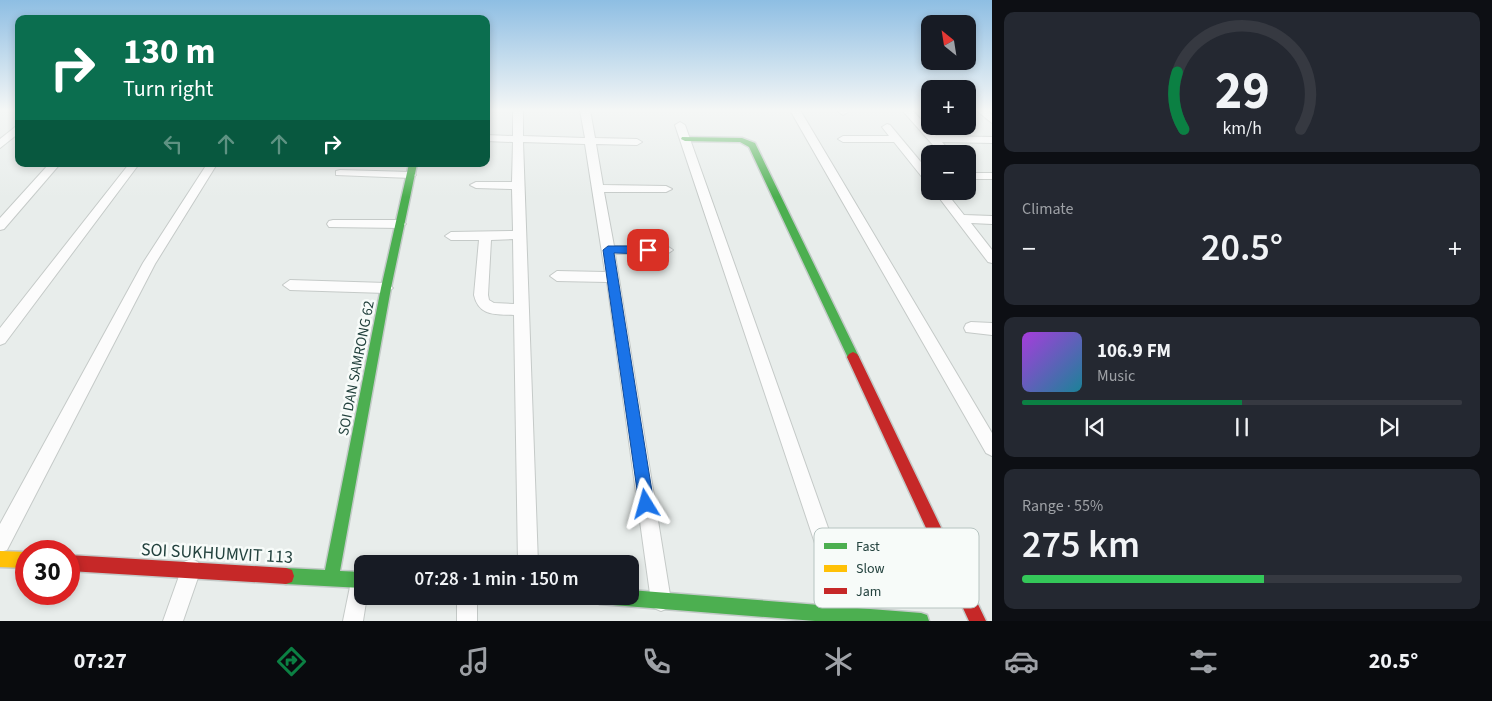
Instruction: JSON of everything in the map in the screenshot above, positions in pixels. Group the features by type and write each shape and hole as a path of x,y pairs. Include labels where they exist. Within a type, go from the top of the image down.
{"street":[{"path":"528,555 518,186 520,139 637,142"},
{"path":"684,139 819,528"},
{"path":"734,139 742,140 752,145 934,528"},
{"path":"812,139 992,448"},
{"path":"843,139 897,139 921,168"},
{"path":"933,140 992,140"},
{"path":"933,140 938,145"},
{"path":"588,141 608,250 660,601"},
{"path":"0,226 52,167"},
{"path":"0,338 132,167"},
{"path":"0,543 149,263 210,167"},
{"path":"340,173 412,169"},
{"name":"SOI DAN SAMRONG 62","path":"331,578 386,288 412,169"},
{"path":"976,176 992,176"},
{"path":"476,185 518,186"},
{"path":"598,188 666,189"},
{"path":"946,200 992,259"},
{"path":"960,219 992,220"},
{"path":"333,224 400,224"},
{"path":"485,235 481,295 483,303 491,308 522,310"},
{"path":"451,236 520,235"},
{"path":"608,250 667,250"},
{"path":"557,276 612,277"},
{"path":"290,285 386,288"},
{"path":"971,328 992,329"},
{"path":"0,558 15,559"},
{"name":"SOI SUKHUMVIT 113","path":"80,563 354,579"},
{"path":"173,621 191,569"},
{"path":"639,599 921,621"},
{"path":"353,621 356,605"},
{"path":"466,621 467,605"},
{"path":"847,608 849,615"},
{"path":"972,608 978,621"}],"traffic: fast":[{"path":"685,139 742,140 752,145 853,357"},
{"path":"331,578 386,288 412,167"},
{"path":"286,576 354,580"},
{"path":"639,599 921,621"}],"traffic: slow":[{"path":"0,559 15,560"}],"traffic: jam":[{"path":"853,357 934,528"},
{"path":"80,564 286,576"},
{"path":"972,608 978,621"}],"route":[{"path":"646,504 623,339 608,250 648,250"}]}
